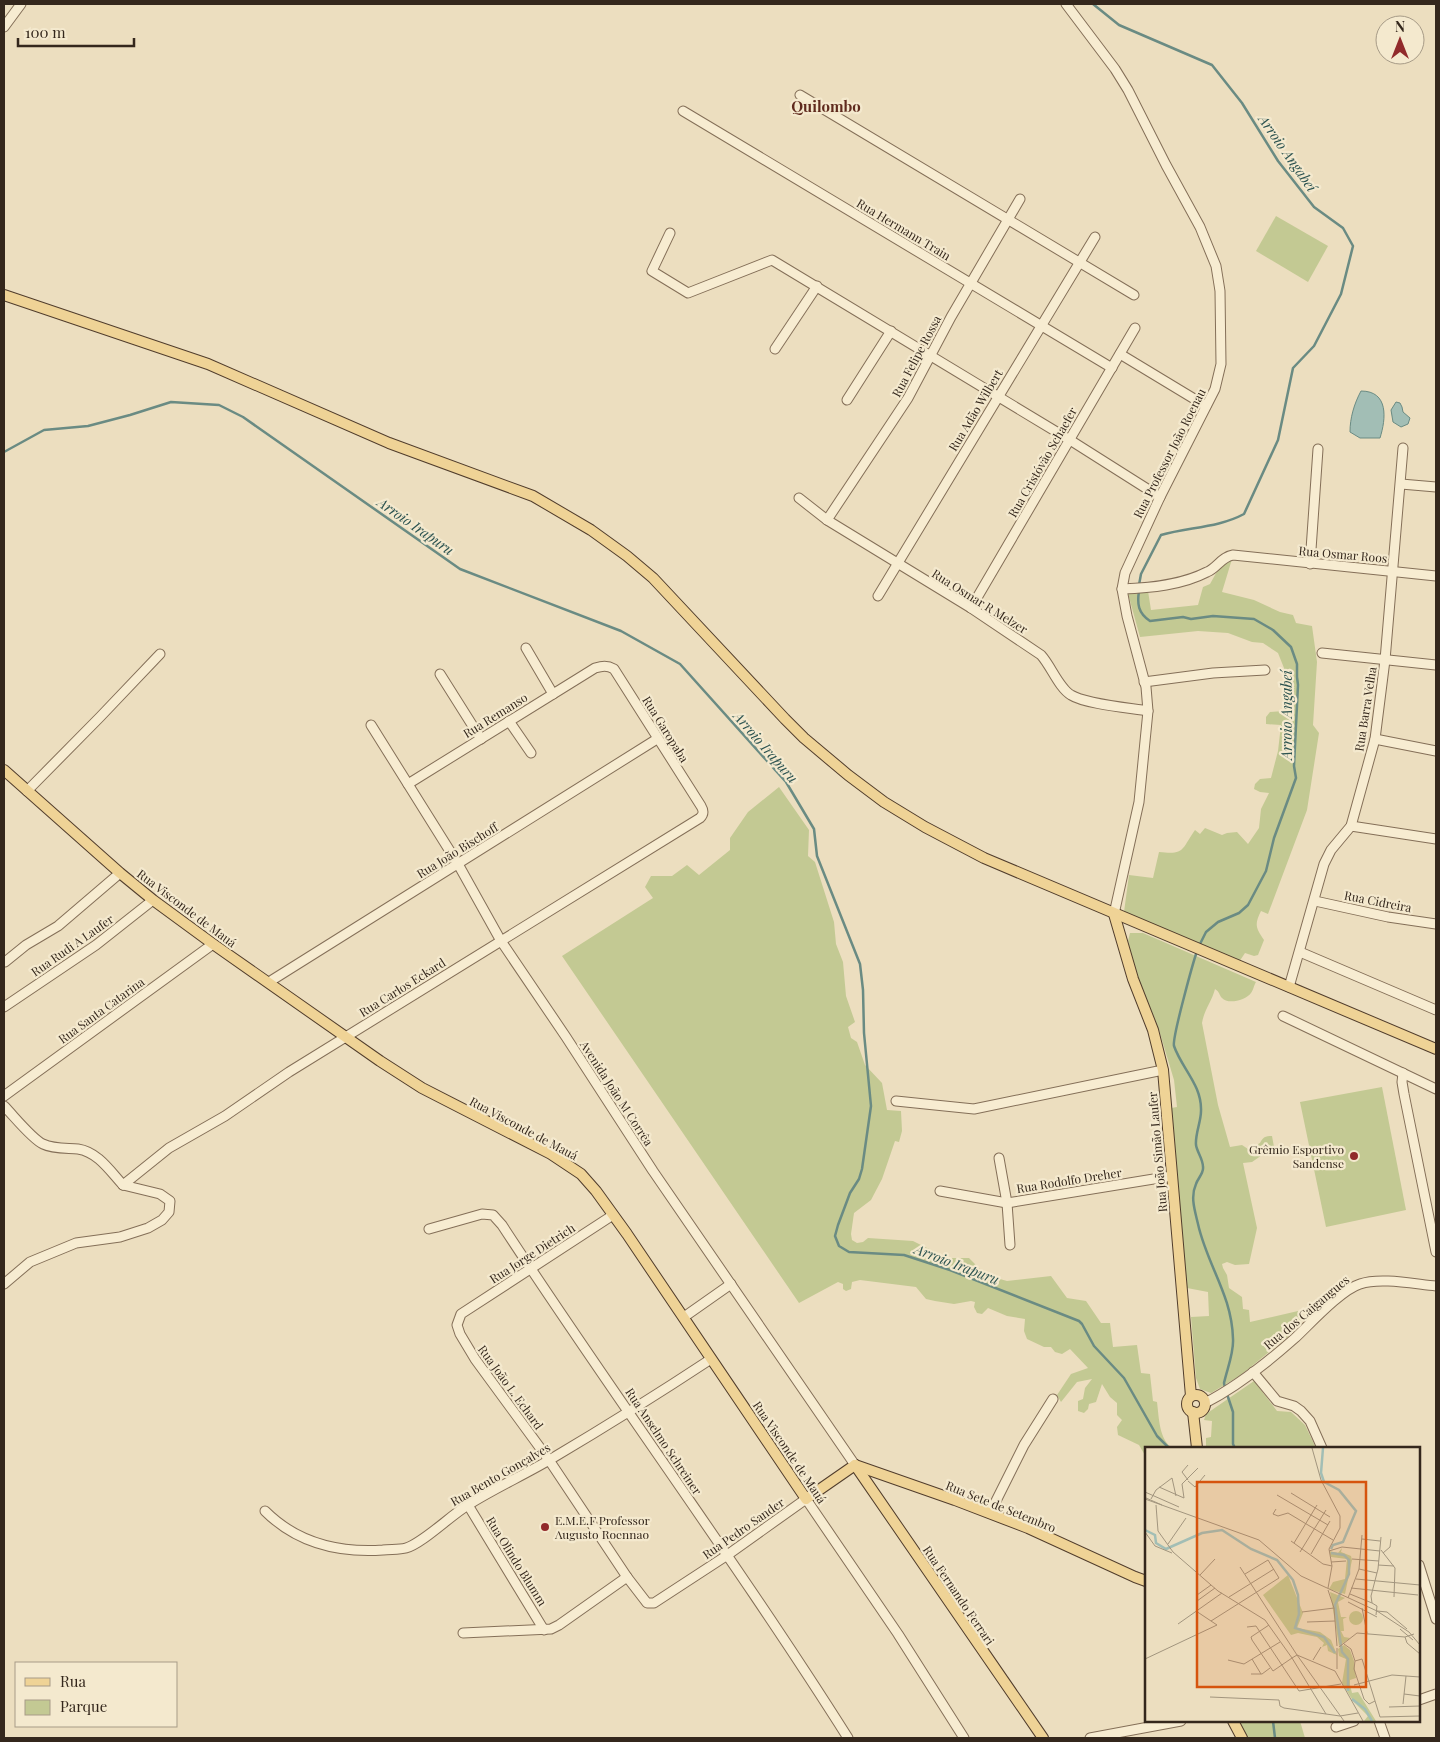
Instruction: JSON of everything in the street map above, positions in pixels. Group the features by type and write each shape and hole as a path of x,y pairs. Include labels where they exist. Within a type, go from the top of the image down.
{"main road":[{"path":"4,295 208,364 389,443 533,496 591,530 653,578 804,738 884,802 933,832 984,858 1436,1049"},
{"name":"Rua Visconde de Mauá","path":"4,770 120,873 213,944 422,1088 566,1163 581,1174 590,1183 684,1316 806,1498"},
{"name":"Rua João Simão Laufer","path":"1114,914 1133,979 1153,1030 1163,1070 1191,1396 1187,1407 1199,1409"},
{"path":"1191,1396 1202,1396 1196,1437 1197,1447"},
{"name":"Rua Pedro Sander","path":"806,1498 856,1465"},
{"name":"Rua Sete de Setembro","path":"856,1465 1028,1528 1135,1578 1145,1581"},
{"name":"Rua Fernando Ferrari","path":"856,1465 1044,1738"},
{"name":"Rua Sete de Setembro","path":"1135,1578 1145,1585"},
{"path":"1234,1722 1242,1738"}],"street":[{"path":"4,27 21,4"},
{"name":"Rua Professor João Roenau","path":"1066,4 1128,90 1166,165 1200,226 1216,266 1220,291 1221,364 1215,389 1160,497 1125,573 1122,588 1127,616 1144,682 1148,711 1139,802 1114,914"},
{"path":"800,95 1134,296"},
{"name":"Rua Hermann Train","path":"683,111 1112,368"},
{"name":"Rua Felipe Rossa","path":"827,520 908,398 970,284 1020,199"},
{"path":"670,233 652,270 688,293 772,260 931,355 1160,497"},
{"name":"Rua Adão Wilbert","path":"878,596 1095,237"},
{"path":"775,349 817,286"},
{"name":"Rua Cristóvão Schaefer","path":"970,608 1136,328"},
{"path":"847,400 890,332"},
{"path":"1120,354 1206,406"},
{"name":"Rua Barra Velha","path":"1289,987 1324,864 1331,850 1351,826 1375,739 1385,660 1403,448"},
{"path":"1310,564 1318,449"},
{"path":"1401,484 1436,487"},
{"name":"Rua Osmar R Melzer","path":"798,498 827,520 970,608 1041,655 1071,695 1090,702 1148,711"},
{"name":"Rua Osmar Roos","path":"1122,588 1144,588 1168,584 1209,572 1227,556 1233,555 1247,558 1436,576"},
{"path":"526,648 553,694"},
{"path":"27,791 160,654"},
{"path":"1322,654 1436,665"},
{"name":"Rua Garopaba","path":"596,668 609,666 614,669 704,811 700,818"},
{"name":"Rua Remanso","path":"408,784 596,668"},
{"path":"1144,682 1213,673 1265,670"},
{"path":"440,674 481,739"},
{"path":"509,721 531,753"},
{"name":"Avenida João M Corrêa","path":"371,725 458,864 501,941 566,1037 653,1172 856,1465"},
{"name":"Rua João Bischoff","path":"269,982 657,739"},
{"path":"1375,739 1436,751"},
{"name":"Rua Carlos Eckard","path":"123,1185 169,1148 225,1116 289,1072 700,818"},
{"path":"1351,826 1436,838"},
{"path":"5,962 26,945 58,926 120,873"},
{"name":"Rua Rudi A Laufer","path":"4,1007 96,945 153,900"},
{"name":"Rua Cidreira","path":"1315,901 1388,917 1436,924"},
{"name":"Rua Santa Catarina","path":"4,1096 213,944"},
{"path":"1300,952 1436,1010"},
{"path":"1283,1016 1436,1089"},
{"path":"896,1101 974,1109 1163,1070"},
{"path":"1403,1073 1404,1094 1436,1252"},
{"path":"4,1106 43,1144 58,1148 80,1149 92,1154 123,1185 160,1194 170,1202 169,1212 162,1220 148,1228 120,1237 76,1243 30,1262 4,1284"},
{"path":"999,1158 1008,1203 1010,1245"},
{"name":"Rua Rodolfo Dreher","path":"940,1191 1008,1203 1172,1176"},
{"name":"Rua Anselmo Schreiner","path":"429,1229 482,1214 493,1215 502,1224 726,1556 788,1644 848,1738"},
{"name":"Rua Jorge Dietrich","path":"465,1311 613,1215"},
{"name":"Rua dos Caigangues","path":"1199,1409 1238,1384 1287,1345 1334,1302 1358,1284 1392,1282 1436,1286"},
{"path":"684,1316 731,1284"},
{"name":"Rua João L. Echard","path":"465,1311 458,1319 457,1325 466,1346 549,1460 643,1599"},
{"name":"Rua Bento Gonçalves","path":"265,1511 277,1523 296,1534 320,1544 336,1548 376,1550 406,1548 468,1505 630,1412 711,1358"},
{"path":"1253,1372 1277,1401 1294,1406 1301,1411 1310,1421 1322,1447"},
{"path":"990,1513 1024,1445 1053,1399"},
{"name":"Rua Pedro Sander","path":"643,1599 647,1603 654,1603 726,1556 806,1498"},
{"name":"Rua Visconde de Mauá","path":"806,1498 898,1634 964,1738"},
{"name":"Rua Olindo Blumm","path":"468,1505 544,1630"},
{"path":"1420,1568 1436,1619"},
{"path":"463,1633 544,1630 559,1626 627,1577"},
{"path":"1420,1700 1436,1694"},
{"path":"1090,1738 1176,1722"},
{"path":"1336,1727 1351,1722"},
{"path":"1379,1722 1384,1738"}],"green space":[{"path":"1276,216 1328,246 1308,282 1256,251"},
{"path":"1232,559 1222,592 1254,600 1280,612 1293,615 1296,623 1312,626 1317,662 1313,725 1319,733 1307,810 1268,914 1261,911 1257,920 1258,929 1264,940 1258,955 1254,956 1245,953 1239,962 1124,912 1129,875 1153,878 1159,852 1174,853 1182,850 1195,830 1200,834 1205,828 1222,835 1237,832 1248,844 1259,828 1261,809 1269,793 1254,789 1255,784 1260,779 1271,778 1278,751 1281,725 1266,724 1266,717 1270,712 1284,711 1284,668 1278,653 1263,643 1252,642 1228,633 1198,631 1140,637 1127,590 1148,591 1151,610 1198,605 1203,587 1210,584 1220,566"},
{"path":"779,787 809,830 808,856 815,862 834,922 836,944 843,962 846,996 855,1022 848,1027 851,1038 857,1042 865,1065 882,1083 887,1110 901,1111 902,1131 899,1142 895,1141 882,1179 871,1200 854,1213 852,1240 857,1243 863,1242 868,1238 913,1241 947,1258 969,1258 986,1275 1007,1281 1051,1276 1067,1298 1086,1301 1101,1323 1110,1323 1113,1347 1137,1345 1141,1373 1150,1374 1153,1401 1157,1402 1162,1434 1168,1445 1171,1447 1145,1447 1145,1455 1139,1445 1118,1435 1117,1427 1122,1420 1117,1415 1117,1403 1110,1397 1102,1384 1096,1402 1089,1404 1088,1409 1084,1413 1078,1411 1078,1401 1083,1399 1085,1388 1092,1379 1077,1382 1061,1402 1057,1395 1071,1374 1088,1368 1070,1349 1062,1354 1055,1352 1051,1347 1044,1347 1027,1339 1024,1331 1025,1319 1007,1316 988,1308 982,1314 977,1313 974,1307 975,1302 971,1301 954,1304 926,1299 916,1287 860,1280 852,1282 851,1289 846,1291 843,1289 843,1284 838,1282 799,1303 562,956 653,898 645,887 651,876 672,876 687,865 699,875 730,850 730,838 748,812"},
{"path":"1130,933 1143,933 1256,982 1249,996 1237,1001 1225,1000 1215,989 1202,1023 1218,1105 1230,1147 1242,1145 1248,1149 1260,1143 1264,1137 1272,1136 1274,1147 1252,1162 1243,1163 1257,1228 1249,1264 1235,1265 1227,1262 1222,1264 1227,1275 1229,1288 1242,1297 1243,1309 1249,1310 1250,1322 1298,1311 1302,1325 1241,1375 1211,1393 1200,1389 1196,1378 1191,1317 1209,1316 1208,1292 1187,1288 1171,1108 1177,1107 1174,1080 1159,1030 1134,967 1128,941"},
{"name":"Grêmio Esportivo Sandense","path":"1382,1087 1406,1210 1326,1227 1300,1102"},
{"path":"1254,1381 1277,1411 1291,1412 1305,1425 1316,1447 1206,1447 1206,1438 1211,1437 1212,1421 1204,1420 1206,1414"},
{"path":"1240,1722 1300,1722 1305,1738 1248,1738"}],"water":[{"path":"1361,391 1370,392 1381,401 1384,423 1380,438 1360,438 1350,432 1353,411"},
{"path":"1396,402 1400,403 1403,412 1410,418 1408,424 1401,427 1393,422 1391,410"}],"waterway":[{"name":"Arroio Angabeí","path":"1093,4 1119,25 1212,65 1242,103 1278,161 1314,207 1343,228 1353,246 1341,294 1314,346 1293,368 1278,440 1244,514 1213,525 1161,535 1141,574 1139,585"},
{"name":"Arroio Irapuru","path":"4,452 44,430 88,426 171,402 219,405 243,417 460,569 621,631 680,664 786,782 814,829 817,856 860,964 871,1106 862,1169 859,1179 850,1193 835,1236 839,1246 849,1252 904,1255 950,1270 1079,1321 1094,1346 1124,1378 1157,1436 1168,1447"},
{"name":"Arroio Angabeí","path":"1139,591 1139,608 1150,621 1213,616 1254,619 1273,630 1291,647 1297,664 1298,685 1294,766 1296,778 1274,838 1266,871 1248,905 1239,913 1218,922 1206,932 1199,946"},
{"name":"Arroio Angabeí","path":"1197,951 1179,1016 1174,1046 1195,1085 1200,1102 1201,1115 1196,1145 1203,1169 1193,1194 1202,1239 1224,1294 1232,1323 1233,1344 1224,1383 1225,1388"},
{"name":"Arroio Angabeí","path":"1227,1394 1233,1412 1234,1447"},
{"name":"Arroio Angabeí","path":"1273,1722 1275,1738"}],"place":[{"name":"Grêmio Esportivo Sandense","path":"1354,1156"},
{"name":"E.M.E.F Professor Augusto Roennao","path":"545,1527"}],"district":[{"name":"Quilombo","path":"826,106"}]}
